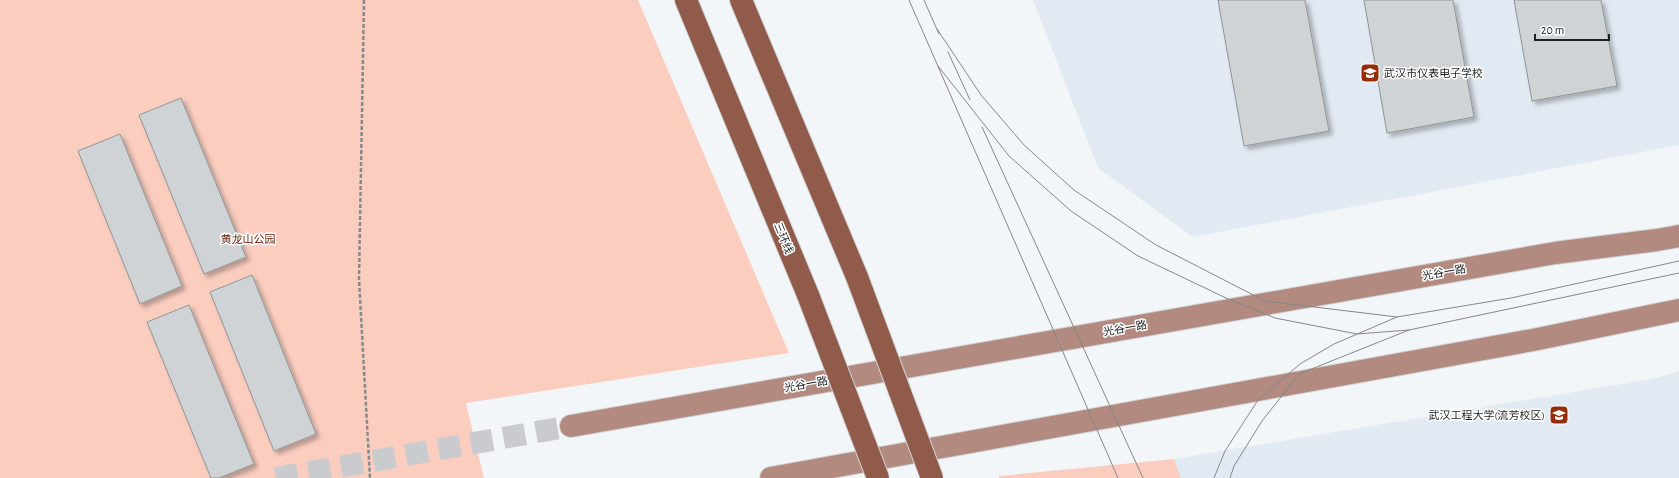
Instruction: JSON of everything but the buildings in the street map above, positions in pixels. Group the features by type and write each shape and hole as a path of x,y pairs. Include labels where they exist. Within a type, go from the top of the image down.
{"highway":[{"name":"三环线","path":"686,0 808,295 878,478"},
{"path":"741,0 857,277 932,478"}],"main road":[{"name":"光谷一路","path":"571,426 1555,253 1679,236"},
{"path":"771,478 1533,340 1679,310"}],"path":[{"path":"364,0 359,279 370,478"}],"shaded area":[{"name":"武汉市仪表电子学校","path":"1033,0 1679,0 1679,145 1193,237 1098,168"},
{"name":"武汉工程大学(流芳校区)","path":"1679,371 1679,478 1181,478 1174,459 1652,379"}],"green space":[{"name":"黄龙山公园","path":"0,0 638,0 789,353 466,403 484,478 0,478"},
{"path":"1174,459 1181,478 999,478 999,476"}],"tunnel":[{"path":"276,478 571,426"}],"tram line":[{"path":"909,0 1118,478"},
{"path":"924,0 939,34"},
{"path":"937,29 981,95 1024,145 1074,190 1156,245 1265,301 1397,317"},
{"path":"948,52 970,100"},
{"path":"938,66 1009,156 1071,211 1138,256 1226,298 1275,318 1357,334 1409,330"},
{"path":"982,127 1143,478"},
{"path":"1214,478 1225,451 1258,400 1300,364 1334,344 1397,317 1511,298 1679,261"},
{"path":"1230,478 1234,466 1262,421 1299,374 1409,330 1679,273"}],"place":[{"name":"武汉市仪表电子学校","path":"1370,73"},
{"name":"武汉工程大学(流芳校区)","path":"1559,415"}]}
